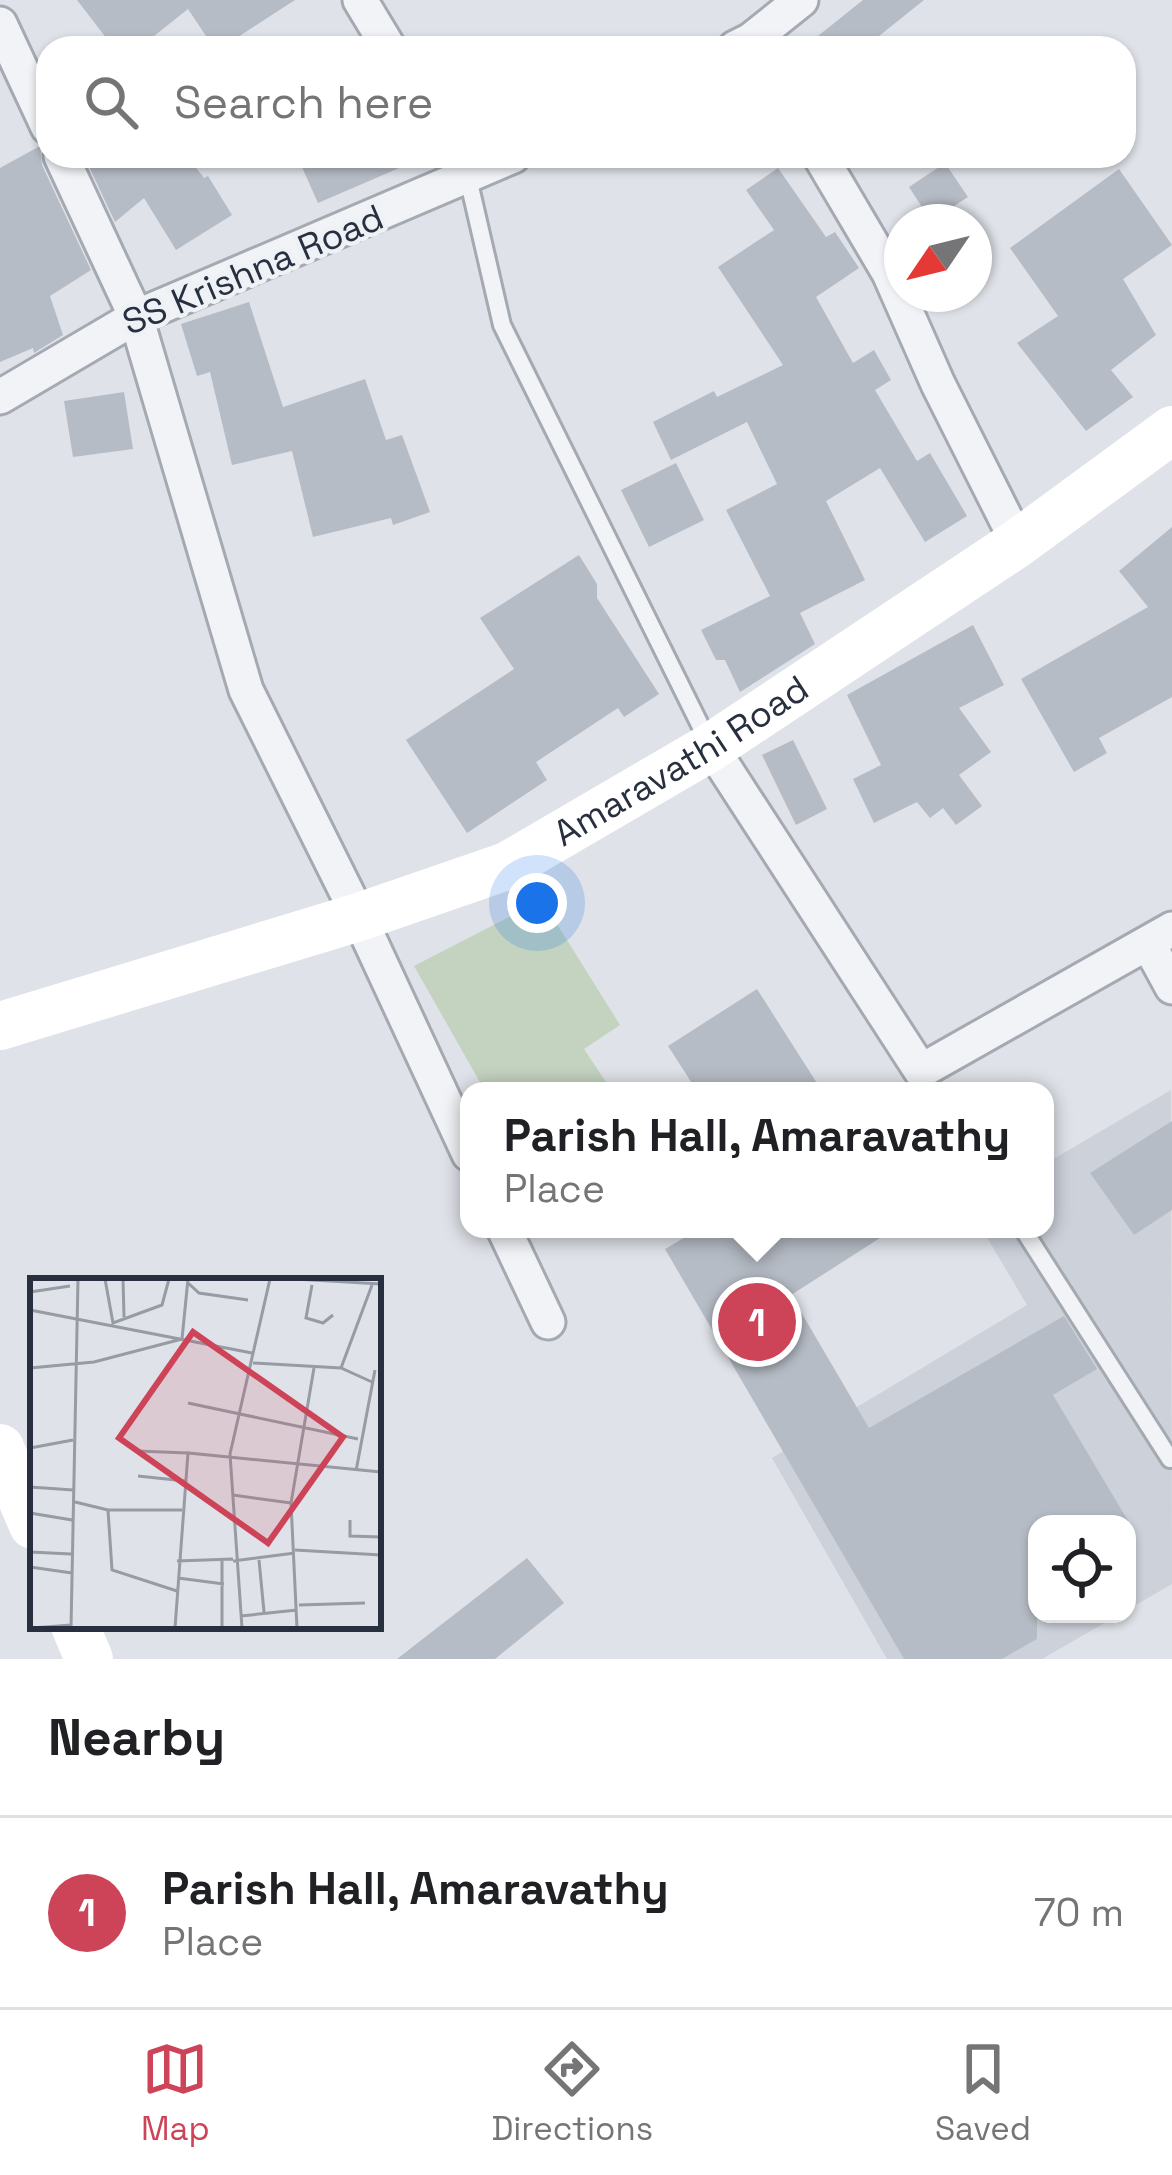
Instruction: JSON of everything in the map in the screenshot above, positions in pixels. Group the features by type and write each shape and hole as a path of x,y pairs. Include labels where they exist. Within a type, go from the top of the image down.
{"main road":[{"name":"Amaravathi Road","path":"0,1026 358,917 507,866 711,747 1018,543 1172,430"},
{"path":"0,1448 30,1518"},
{"path":"76,1629 89,1659"}],"street":[{"path":"360,0 382,36"},
{"path":"759,36 801,0"},
{"path":"0,23 36,101"},
{"path":"68,168 136,317 246,690 460,1135"},
{"name":"SS Krishna Road","path":"0,397 136,317 459,168"},
{"path":"827,168 889,273 938,384 1018,543"},
{"path":"711,747 928,1081 1160,936 1172,987"},
{"path":"508,1238 548,1322"}],"lane":[{"path":"461,168 502,326 711,747"},
{"path":"1029,1238 1171,1459"}],"shaded area":[{"path":"1171,1090 1172,1584 1136,1605 1136,1515 1028,1515 1028,1623 1104,1623 1042,1659 887,1659 772,1458 1027,1305 987,1238 1054,1238 1054,1159"}],"green space":[{"path":"542,900 620,1025 584,1049 606,1082 480,1082 414,966"}],"building":[{"path":"77,0 295,0 240,36 206,36 188,9 154,36 105,36"},
{"path":"863,0 924,0 879,36 818,36"},
{"path":"36,148 36,168 43,168 91,270 50,296 63,335 34,353 33,348 0,362 0,168"},
{"path":"90,168 196,168 204,178 208,176 232,215 176,250 144,198 115,222"},
{"path":"302,168 399,168 318,203"},
{"path":"778,168 826,237 835,232 859,268 816,297 853,363 874,350 891,380 875,390 917,461 930,453 967,516 925,542 880,468 826,501 865,580 800,613 815,644 740,692 725,660 716,660 701,630 770,596 726,510 777,484 747,422 671,460 653,422 714,391 717,397 783,365 718,267 774,230 746,190"},
{"path":"938,168 948,168 968,197 957,204 920,204 909,187"},
{"path":"1119,169 1172,245 1123,279 1156,335 1111,370 1133,397 1086,431 1017,343 1058,316 1010,248"},
{"path":"249,302 283,407 365,379 386,440 402,435 430,512 393,525 391,518 313,537 292,451 232,465 210,372 197,376 181,324"},
{"path":"124,392 133,449 73,457 64,401"},
{"path":"676,463 704,520 649,547 621,490"},
{"path":"1172,527 1172,697 1099,738 1107,753 1074,772 1021,679 1148,607 1119,571"},
{"path":"579,555 597,584 597,598 659,694 624,717 618,708 536,762 547,780 467,833 406,740 514,669 480,618"},
{"path":"973,625 1004,685 959,708 991,752 959,775 982,806 956,825 943,808 930,818 917,802 874,823 853,779 881,765 847,695"},
{"path":"793,740 827,809 796,825 762,755"},
{"path":"757,989 816,1082 691,1082 668,1046"},
{"path":"1172,1121 1172,1210 1134,1235 1090,1173"},
{"path":"684,1238 880,1238 791,1295 869,1428 1064,1316 1097,1369 1053,1395 1125,1515 1028,1515 1028,1623 1037,1623 1037,1639 1002,1659 904,1659 665,1249"},
{"path":"527,1558 564,1603 495,1659 397,1659"}],"place":[{"name":"Parish Hall, Amaravathy","path":"757,1322"}]}
